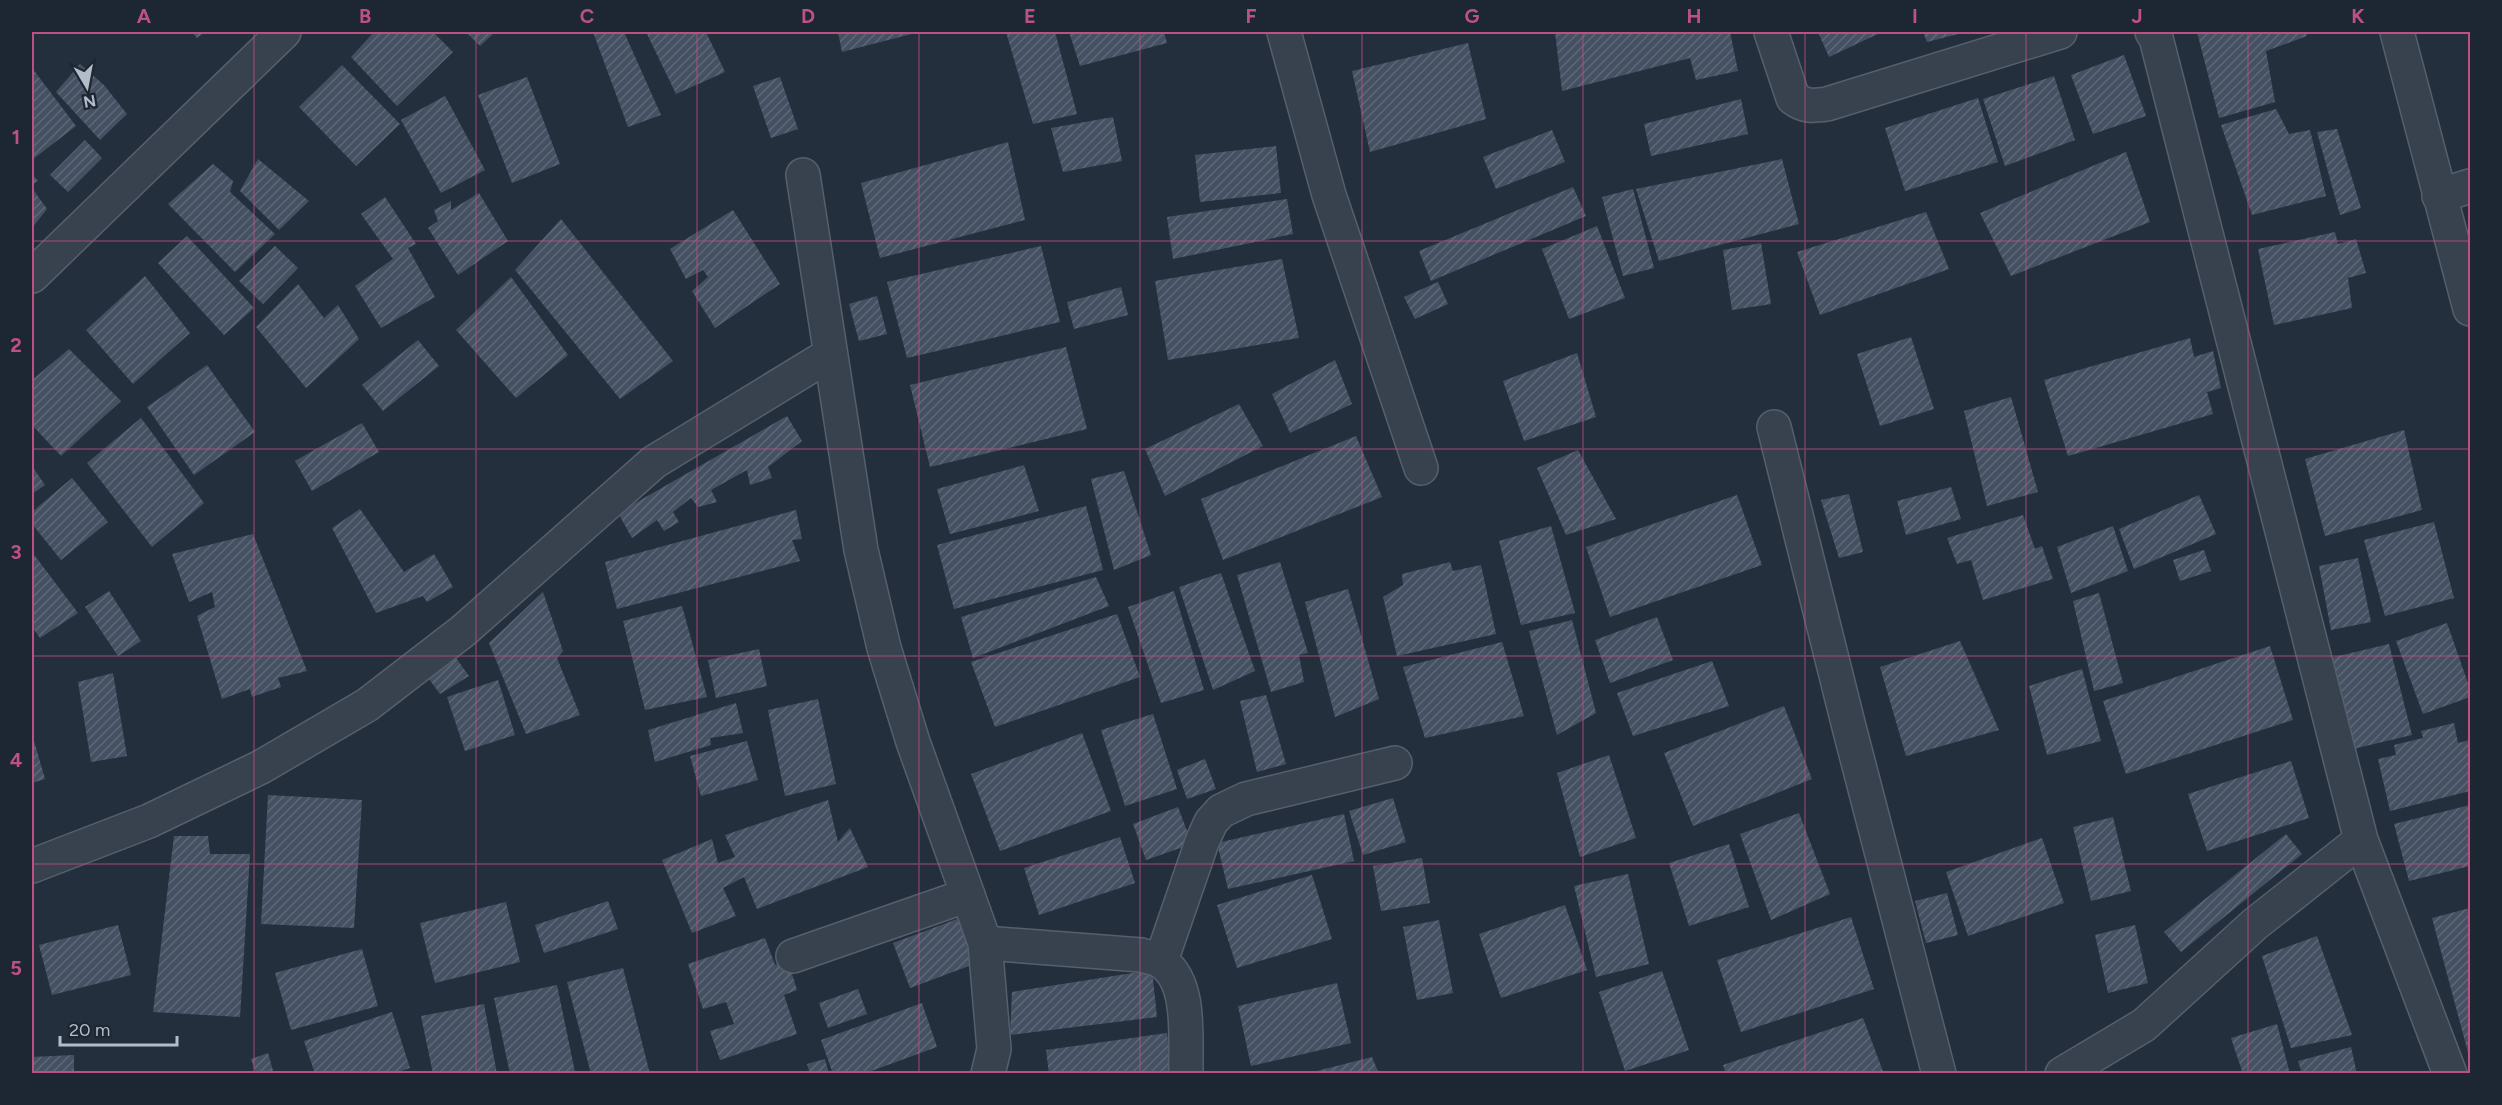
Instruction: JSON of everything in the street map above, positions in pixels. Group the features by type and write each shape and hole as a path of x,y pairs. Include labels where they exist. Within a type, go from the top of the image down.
{"street":[{"path":"32,276 284,32"},
{"path":"1284,32 1329,195 1421,468"},
{"path":"1771,32 1793,98 1801,104 1812,106 1827,104 2060,32"},
{"path":"2152,32 2159,50 2361,840 2450,1074"},
{"path":"2397,32 2470,309"},
{"path":"803,175 829,355 861,550 884,648 913,742 985,943 994,1049 988,1074"},
{"path":"2439,195 2470,186"},
{"path":"32,866 159,816 261,767 367,705 463,631 654,462 829,355"},
{"path":"1774,427 1866,796 1939,1074"},
{"path":"1161,962 1202,842 1211,822 1221,811 1246,799 1395,763"},
{"path":"2062,1074 2144,1025 2255,924 2361,840"},
{"path":"793,956 968,895"},
{"path":"985,943 1141,955 1161,962 1176,976 1183,992 1186,1074"}],"building":[{"path":"192,32 205,32 197,38"},
{"path":"374,32 433,32 453,52 397,106 351,57"},
{"path":"466,32 495,32 480,46"},
{"path":"593,32 624,32 661,115 628,127"},
{"path":"646,32 706,32 725,72 676,94"},
{"path":"838,32 919,32 842,52"},
{"path":"1006,32 1055,32 1077,114 1033,124"},
{"path":"1069,32 1164,32 1167,43 1080,66"},
{"path":"1555,32 1730,32 1738,71 1696,80 1690,58 1562,91"},
{"path":"1818,32 1882,32 1829,57"},
{"path":"1923,32 1966,32 1927,42"},
{"path":"2197,32 2306,32 2307,36 2266,51 2275,102 2219,118"},
{"path":"1468,43 1486,119 1370,152 1352,71"},
{"path":"2124,55 2146,116 2093,134 2071,75"},
{"path":"80,64 104,85 127,114 100,140 56,92"},
{"path":"342,65 400,124 356,166 299,107"},
{"path":"32,68 76,126 32,160"},
{"path":"2054,76 2075,140 2005,166 1983,99"},
{"path":"527,77 560,164 512,183 478,95"},
{"path":"780,77 798,129 771,138 753,86"},
{"path":"445,96 485,170 441,193 401,120"},
{"path":"1978,98 1998,162 1905,191 1885,128"},
{"path":"1741,99 1748,134 1651,156 1644,124"},
{"path":"2276,109 2289,134 2310,130 2326,196 2252,215 2221,125"},
{"path":"1113,117 1122,161 1063,172 1051,128"},
{"path":"2337,129 2361,208 2340,215 2317,132"},
{"path":"1552,130 1565,162 1496,189 1483,157"},
{"path":"85,140 102,158 68,192 50,175"},
{"path":"1008,142 1025,220 880,258 861,183"},
{"path":"1276,146 1281,193 1200,202 1195,155"},
{"path":"2126,152 2150,222 2011,276 1980,213"},
{"path":"258,159 309,201 279,230 240,191"},
{"path":"1782,159 1799,224 1659,261 1636,189"},
{"path":"213,164 233,181 230,192 275,234 235,272 168,204"},
{"path":"32,174 38,181 32,185"},
{"path":"1573,187 1586,216 1431,281 1419,251"},
{"path":"32,188 47,209 32,228"},
{"path":"1633,189 1654,268 1623,276 1602,197"},
{"path":"479,193 508,241 458,275 428,228 438,221 434,210 451,201 451,210"},
{"path":"385,197 416,244 408,248 435,297 381,328 355,286 393,259 361,214"},
{"path":"1287,199 1293,234 1173,259 1167,217"},
{"path":"733,210 780,284 715,328 692,291 708,277 703,270 686,279 670,249"},
{"path":"1926,212 1949,269 1820,315 1797,252"},
{"path":"561,219 673,361 620,399 515,270"},
{"path":"1597,226 1625,298 1569,319 1542,249"},
{"path":"2335,232 2338,244 2356,239 2366,273 2348,278 2352,308 2274,325 2258,249"},
{"path":"187,236 254,308 224,335 158,263"},
{"path":"1761,243 1771,304 1732,310 1723,250"},
{"path":"275,246 298,268 263,304 239,281"},
{"path":"1041,246 1060,322 907,358 887,282"},
{"path":"1282,259 1299,338 1168,360 1155,281"},
{"path":"145,276 190,333 133,384 86,330"},
{"path":"511,277 568,355 516,398 456,330"},
{"path":"1438,282 1448,304 1415,319 1404,297"},
{"path":"298,284 324,318 338,305 359,339 306,388 256,327"},
{"path":"1121,287 1128,315 1074,329 1067,302"},
{"path":"877,296 887,334 859,341 849,304"},
{"path":"1911,337 1934,409 1880,426 1857,354"},
{"path":"2190,338 2194,357 2213,351 2221,388 2207,392 2213,414 2068,456 2044,380"},
{"path":"418,340 439,366 383,411 362,385"},
{"path":"1066,347 1087,429 930,467 910,385"},
{"path":"69,349 121,401 61,456 32,425 32,380"},
{"path":"1577,353 1596,417 1524,441 1503,381"},
{"path":"1335,360 1352,404 1290,433 1272,394"},
{"path":"207,365 255,432 194,475 147,407"},
{"path":"2011,397 2038,492 1987,506 1964,411"},
{"path":"1239,404 1263,446 1165,496 1145,449"},
{"path":"787,416 802,441 768,467 772,478 750,485 747,470 711,490 717,502 698,507 691,498 673,512 679,522 664,531 657,520 632,538 618,513"},
{"path":"141,418 204,503 152,547 87,463"},
{"path":"362,423 379,452 312,491 295,461"},
{"path":"2404,430 2422,510 2325,536 2305,459"},
{"path":"1356,436 1382,497 1223,560 1201,499"},
{"path":"1578,450 1616,519 1566,535 1537,468"},
{"path":"1024,465 1039,511 950,534 937,489"},
{"path":"32,466 45,485 32,494"},
{"path":"1124,471 1151,555 1114,570 1091,479"},
{"path":"72,478 108,522 61,560 32,524 32,512"},
{"path":"1951,487 1961,519 1906,535 1897,501"},
{"path":"1849,494 1863,552 1839,558 1821,500"},
{"path":"1737,495 1762,565 1610,617 1586,547"},
{"path":"2199,495 2216,534 2134,569 2119,529"},
{"path":"1086,506 1103,570 954,609 937,545"},
{"path":"360,509 404,572 434,554 453,587 427,602 423,596 376,613 332,528"},
{"path":"796,510 802,539 792,540 800,561 617,609 605,562"},
{"path":"2023,515 2035,549 2042,546 2053,579 1983,600 1971,560 1957,564 1947,538"},
{"path":"2434,522 2454,598 2385,616 2364,540"},
{"path":"1551,526 1575,613 1521,625 1499,541"},
{"path":"2113,526 2128,571 2071,593 2057,547"},
{"path":"253,534 307,671 278,678 281,687 252,697 250,689 222,699 197,616 215,607 212,592 189,602 172,554"},
{"path":"2204,550 2211,571 2180,581 2173,560"},
{"path":"32,552 78,613 40,638 32,627"},
{"path":"2358,558 2371,622 2331,630 2319,566"},
{"path":"1280,562 1308,653 1299,655 1304,682 1271,692 1237,575"},
{"path":"1450,562 1453,571 1481,565 1496,634 1397,656 1383,597 1403,585 1402,574"},
{"path":"1221,573 1255,671 1213,690 1179,587"},
{"path":"1096,577 1109,606 973,658 961,617"},
{"path":"1348,589 1379,699 1335,717 1305,602"},
{"path":"109,591 141,641 118,656 85,607"},
{"path":"1174,591 1204,690 1161,703 1128,607"},
{"path":"543,592 563,651 557,658 580,715 526,734 489,643"},
{"path":"2099,593 2123,683 2094,691 2073,601"},
{"path":"682,606 707,697 645,710 623,621"},
{"path":"1117,614 1140,677 995,727 971,662"},
{"path":"1657,617 1673,660 1610,683 1595,640"},
{"path":"1572,620 1596,713 1557,735 1529,631"},
{"path":"2447,623 2470,689 2470,697 2423,714 2396,641"},
{"path":"1960,641 1999,730 1906,756 1880,667"},
{"path":"1502,642 1524,716 1425,738 1403,667"},
{"path":"2389,644 2412,735 2353,749 2330,658"},
{"path":"2270,646 2293,720 2126,774 2103,701"},
{"path":"759,649 767,686 716,698 708,660"},
{"path":"456,658 469,676 440,694 429,679"},
{"path":"1712,661 1729,706 1633,736 1617,693"},
{"path":"2082,669 2101,741 2047,755 2029,686"},
{"path":"113,673 127,756 91,762 78,682"},
{"path":"498,680 515,735 465,751 447,697"},
{"path":"1266,695 1286,764 1257,772 1240,701"},
{"path":"818,699 836,784 785,796 768,710"},
{"path":"736,703 743,733 710,738 711,745 655,762 648,730"},
{"path":"1784,706 1812,779 1693,826 1664,753"},
{"path":"1153,714 1177,789 1125,806 1101,730"},
{"path":"2454,723 2458,743 2470,740 2470,791 2390,811 2378,759 2396,755 2394,745 2423,738 2421,731"},
{"path":"1082,733 1111,811 1000,851 971,774"},
{"path":"32,734 45,779 32,783"},
{"path":"747,741 758,780 701,796 690,756"},
{"path":"1609,755 1636,838 1580,857 1557,773"},
{"path":"1205,759 1216,789 1187,799 1177,770"},
{"path":"2291,761 2309,818 2207,851 2188,794"},
{"path":"268,795 362,800 354,928 261,924"},
{"path":"1393,798 1406,842 1363,855 1349,811"},
{"path":"828,800 838,842 850,828 868,867 757,909 744,877 723,888 736,916 692,933 662,860 712,839 718,863 735,857 725,835"},
{"path":"2470,805 2470,866 2409,881 2394,824"},
{"path":"1178,807 1192,844 1146,860 1133,824"},
{"path":"1799,813 1830,894 1771,920 1740,834"},
{"path":"1344,814 1354,861 1228,889 1217,843"},
{"path":"2113,817 2131,891 2091,901 2073,827"},
{"path":"2286,834 2302,854 2181,952 2164,932"},
{"path":"174,836 208,836 210,854 250,854 240,1017 153,1012"},
{"path":"1120,837 1135,883 1039,915 1024,868"},
{"path":"2042,838 2064,903 1968,936 1946,872"},
{"path":"1729,844 1749,907 1689,926 1669,863"},
{"path":"1422,858 1430,903 1381,911 1373,866"},
{"path":"1628,874 1649,964 1596,977 1574,886"},
{"path":"1312,875 1332,939 1237,968 1217,905"},
{"path":"1947,893 1958,935 1926,943 1915,901"},
{"path":"608,901 618,929 544,953 535,925"},
{"path":"506,902 520,962 435,983 420,923"},
{"path":"1565,905 1587,970 1501,998 1479,934"},
{"path":"2470,908 2470,1060 2432,918"},
{"path":"1851,917 1874,989 1741,1032 1717,960"},
{"path":"960,918 977,963 910,988 893,943"},
{"path":"1439,920 1453,993 1417,1000 1403,927"},
{"path":"118,925 131,975 52,995 39,945"},
{"path":"2135,925 2148,983 2108,993 2095,935"},
{"path":"2317,936 2352,1035 2291,1048 2262,956"},
{"path":"765,938 775,965 788,961 797,990 784,995 797,1034 720,1060 710,1031 734,1024 726,1002 703,1009 688,964"},
{"path":"362,949 378,1006 291,1030 275,973"},
{"path":"623,968 650,1074 591,1074 567,982"},
{"path":"1152,970 1157,1017 1010,1035 1012,992"},
{"path":"1662,971 1689,1050 1625,1071 1599,992"},
{"path":"1337,983 1351,1043 1251,1066 1238,1006"},
{"path":"557,985 575,1072 510,1074 494,998"},
{"path":"858,989 867,1014 828,1028 819,1003"},
{"path":"922,1003 937,1047 863,1074 833,1074 821,1040"},
{"path":"484,1004 497,1074 433,1074 421,1016"},
{"path":"392,1012 410,1068 392,1074 315,1074 304,1041"},
{"path":"1863,1018 1884,1074 1726,1074 1723,1065"},
{"path":"2277,1024 2290,1074 2243,1074 2231,1038"},
{"path":"1167,1033 1172,1074 1049,1074 1046,1050"},
{"path":"2351,1047 2357,1074 2302,1074 2298,1061"},
{"path":"268,1053 274,1074 256,1074 251,1059"},
{"path":"74,1055 74,1074 32,1074 32,1057"},
{"path":"1372,1057 1379,1074 1309,1074 1309,1073"},
{"path":"825,1059 829,1074 810,1074 807,1064"}]}
